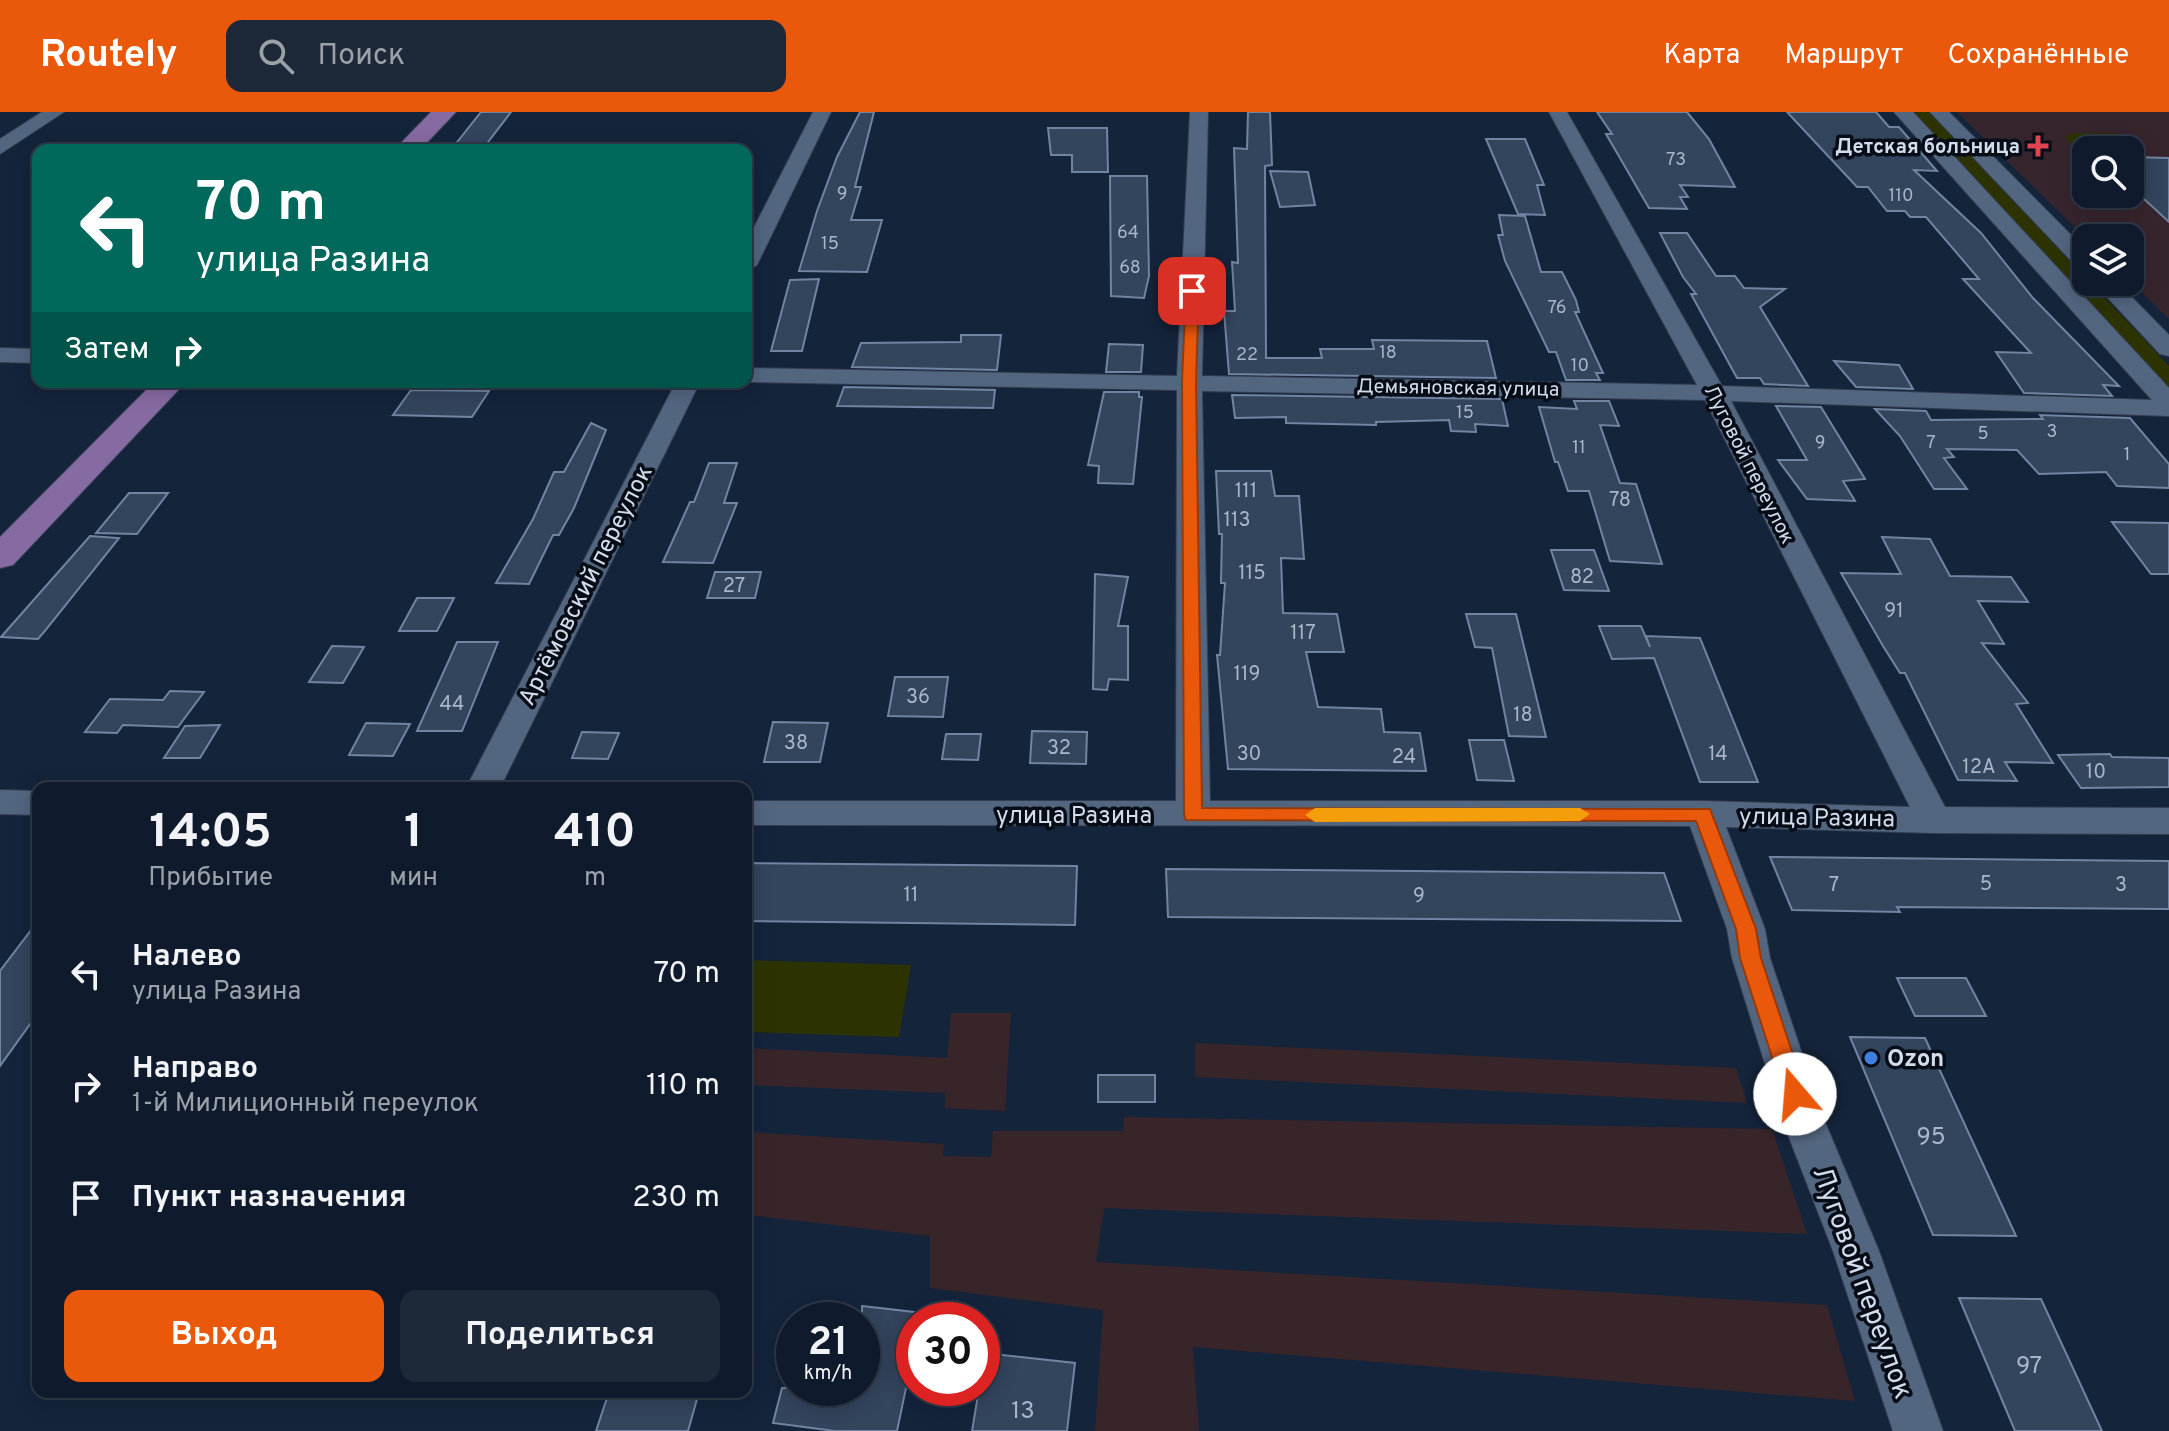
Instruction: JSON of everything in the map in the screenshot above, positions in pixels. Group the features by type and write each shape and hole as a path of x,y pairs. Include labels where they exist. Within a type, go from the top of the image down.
{"main road":[{"path":"412,144 444,112"},
{"path":"0,557 165,388"}],"street":[{"path":"0,148 55,112"},
{"path":"752,253 822,112"},
{"path":"1193,815 1189,381 1199,112"},
{"name":"Луговой переулок","path":"1558,112 1714,393 1934,820"},
{"path":"1903,112 2169,406"},
{"path":"1939,112 2072,249"},
{"path":"2118,296 2169,349"},
{"path":"0,355 32,356"},
{"name":"Демьяновская улица","path":"752,375 1189,381 2169,406"},
{"name":"Артёмовский переулок","path":"486,782 685,388"},
{"path":"0,802 32,803"},
{"name":"улица Разина","path":"752,813 1703,814 1934,820 2169,821"},
{"name":"Луговой переулок","path":"1703,814 1746,929 1751,958 1804,1122 1856,1251 1918,1431"}],"shaded area":[{"path":"1957,112 2169,112 2169,319 2144,295 2144,224 2072,224"},
{"path":"951,1013 1011,1013 1005,1111 945,1108 945,1093 752,1085 752,1048 947,1058"},
{"path":"1195,1043 1736,1068 1747,1103 1195,1077"},
{"path":"1124,1117 1772,1129 1807,1234 1104,1208 1096,1262 1827,1305 1855,1401 1193,1347 1199,1431 1095,1431 1103,1310 930,1288 930,1236 752,1216 752,1132 944,1144 943,1156 991,1157 993,1131 1123,1131"}],"green space":[{"path":"1909,112 1929,112 2072,263 2072,285"},
{"path":"2074,133 2116,133 2123,136 2072,136 2072,142 2065,137"},
{"path":"2082,296 2103,296 2169,366 2169,388"},
{"path":"752,960 911,965 899,1037 752,1032"}],"building":[{"path":"481,112 511,112 487,144 456,144"},
{"path":"860,112 874,112 855,187 861,187 851,220 882,220 867,272 799,271 837,157"},
{"path":"1248,112 1270,112 1272,165 1265,166 1266,358 1322,358 1320,349 1374,349 1372,340 1487,341 1496,378 1229,374 1224,311 1235,311 1232,262 1238,263 1234,148 1247,149"},
{"path":"1597,112 1687,112 1709,139 1735,187 1680,185 1688,197 1680,197 1687,209 1649,208 1606,134 1612,134"},
{"path":"1787,112 1876,112 1889,127 1899,127 1937,171 1914,170 1981,233 2033,298 2119,386 2103,385 2112,396 2024,393 1996,352 2031,353 1963,279 1979,279 1926,217 1910,217 1905,211 1887,211 1868,187 1857,187"},
{"path":"1048,128 1107,128 1108,172 1072,172 1072,155 1051,155"},
{"path":"1486,139 1525,139 1544,185 1537,185 1545,215 1518,214"},
{"path":"2144,157 2169,158 2169,222 2144,199"},
{"path":"1270,171 1308,172 1315,205 1280,207"},
{"path":"1110,176 1147,176 1149,276 1144,298 1111,296"},
{"path":"1499,215 1525,216 1541,272 1562,272 1576,300 1579,312 1575,312 1603,373 1596,373 1600,380 1566,380 1556,352 1549,352 1505,261 1498,235 1503,235"},
{"path":"1660,233 1687,233 1716,276 1735,276 1744,288 1785,289 1760,307 1808,386 1764,384 1760,378 1737,378 1691,294 1696,294 1683,277"},
{"path":"819,279 802,351 771,351 790,280"},
{"path":"961,335 1001,335 997,370 852,367 861,343 961,342"},
{"path":"1109,344 1143,345 1141,372 1106,372"},
{"path":"1834,361 1899,365 1913,389 1856,387"},
{"path":"844,387 995,390 993,408 837,406"},
{"path":"411,390 489,391 472,417 393,415"},
{"path":"1104,392 1139,392 1139,397 1142,397 1133,484 1098,483 1099,466 1088,465"},
{"path":"1232,395 1502,399 1508,426 1475,424 1476,432 1451,431 1449,420 1376,422 1376,425 1286,423 1286,417 1235,418"},
{"path":"1574,401 1609,401 1619,426 1600,425 1620,483 1636,484 1662,564 1610,561 1589,491 1568,491 1558,462 1555,462 1539,407 1577,409"},
{"path":"1776,406 1821,407 1865,479 1843,481 1855,501 1807,499 1778,460 1807,460"},
{"path":"1875,409 1926,411 1931,420 2043,419 2040,415 2130,418 2169,464 2169,488 2117,486 2106,472 2039,474 2017,450 1947,449 1954,457 1944,458 1967,489 1934,489 1900,436"},
{"path":"591,423 606,430 574,508 559,535 553,535 529,584 496,583 533,519 554,472 564,472"},
{"path":"709,463 737,463 724,503 737,503 713,563 663,562 690,502 694,502"},
{"path":"1216,471 1271,471 1275,496 1299,496 1304,559 1281,558 1283,613 1337,614 1344,652 1306,652 1318,707 1381,709 1384,732 1420,733 1426,771 1228,769 1217,655 1220,655 1225,583 1221,583 1222,534 1219,534"},
{"path":"129,493 168,493 137,534 96,533"},
{"path":"2112,522 2169,523 2169,574 2151,574"},
{"path":"90,536 119,538 38,639 1,637"},
{"path":"1882,537 1930,539 1950,576 2011,577 2028,602 1978,601 2004,644 1982,643 2028,703 2016,704 2053,763 2005,762 2017,781 1958,780 1905,673 1900,673 1841,573 1901,574"},
{"path":"1551,550 1594,550 1609,591 1564,590"},
{"path":"715,572 761,572 755,598 707,598"},
{"path":"1095,574 1128,577 1118,626 1128,626 1128,680 1109,679 1107,690 1093,689"},
{"path":"417,598 454,598 437,631 399,631"},
{"path":"1466,614 1516,614 1546,737 1509,736 1492,648 1475,647"},
{"path":"1599,626 1641,626 1650,647 1646,636 1700,638 1758,782 1700,782 1654,658 1612,659"},
{"path":"457,642 498,642 462,731 417,731"},
{"path":"332,646 364,647 343,683 309,682"},
{"path":"895,677 948,677 943,717 888,716"},
{"path":"170,691 204,692 178,727 123,725 117,733 85,732 110,699 163,700"},
{"path":"773,722 828,723 820,762 764,762"},
{"path":"366,723 410,724 393,756 349,755"},
{"path":"220,725 200,758 164,758 185,726"},
{"path":"1032,731 1087,732 1086,764 1030,763"},
{"path":"582,732 619,733 608,759 572,758"},
{"path":"946,734 981,734 978,760 942,759"},
{"path":"1469,740 1504,740 1514,781 1477,780"},
{"path":"2110,754 2112,757 2169,758 2169,787 2081,788 2058,755"},
{"path":"1770,857 2169,861 2169,909 1897,907 1900,912 1792,910"},
{"path":"752,863 1077,866 1075,925 752,921"},
{"path":"1166,869 1664,873 1681,921 1168,917"},
{"path":"32,929 32,1021 0,1066 0,971"},
{"path":"1897,978 1966,978 1986,1016 1915,1016"},
{"path":"1850,1037 1925,1038 2016,1236 1933,1235"},
{"path":"1098,1075 1155,1075 1155,1102 1098,1102"},
{"path":"1959,1298 2041,1299 2102,1431 2015,1431"},
{"path":"880,1308 896,1310 896,1406 902,1406 897,1431 835,1431 773,1423 777,1406 880,1406"},
{"path":"1000,1355 1075,1363 1067,1431 972,1431 976,1406 1000,1406"},
{"path":"607,1398 697,1398 688,1431 596,1431"}],"slow traffic":[{"path":"1315,815 1580,814"}],"place":[{"name":"Детская больница","path":"2038,146"},
{"name":"Ozon","path":"1871,1058"}],"route":[{"path":"1192,291 1189,381 1193,815 1703,814 1746,929 1751,958 1795,1094"}]}
